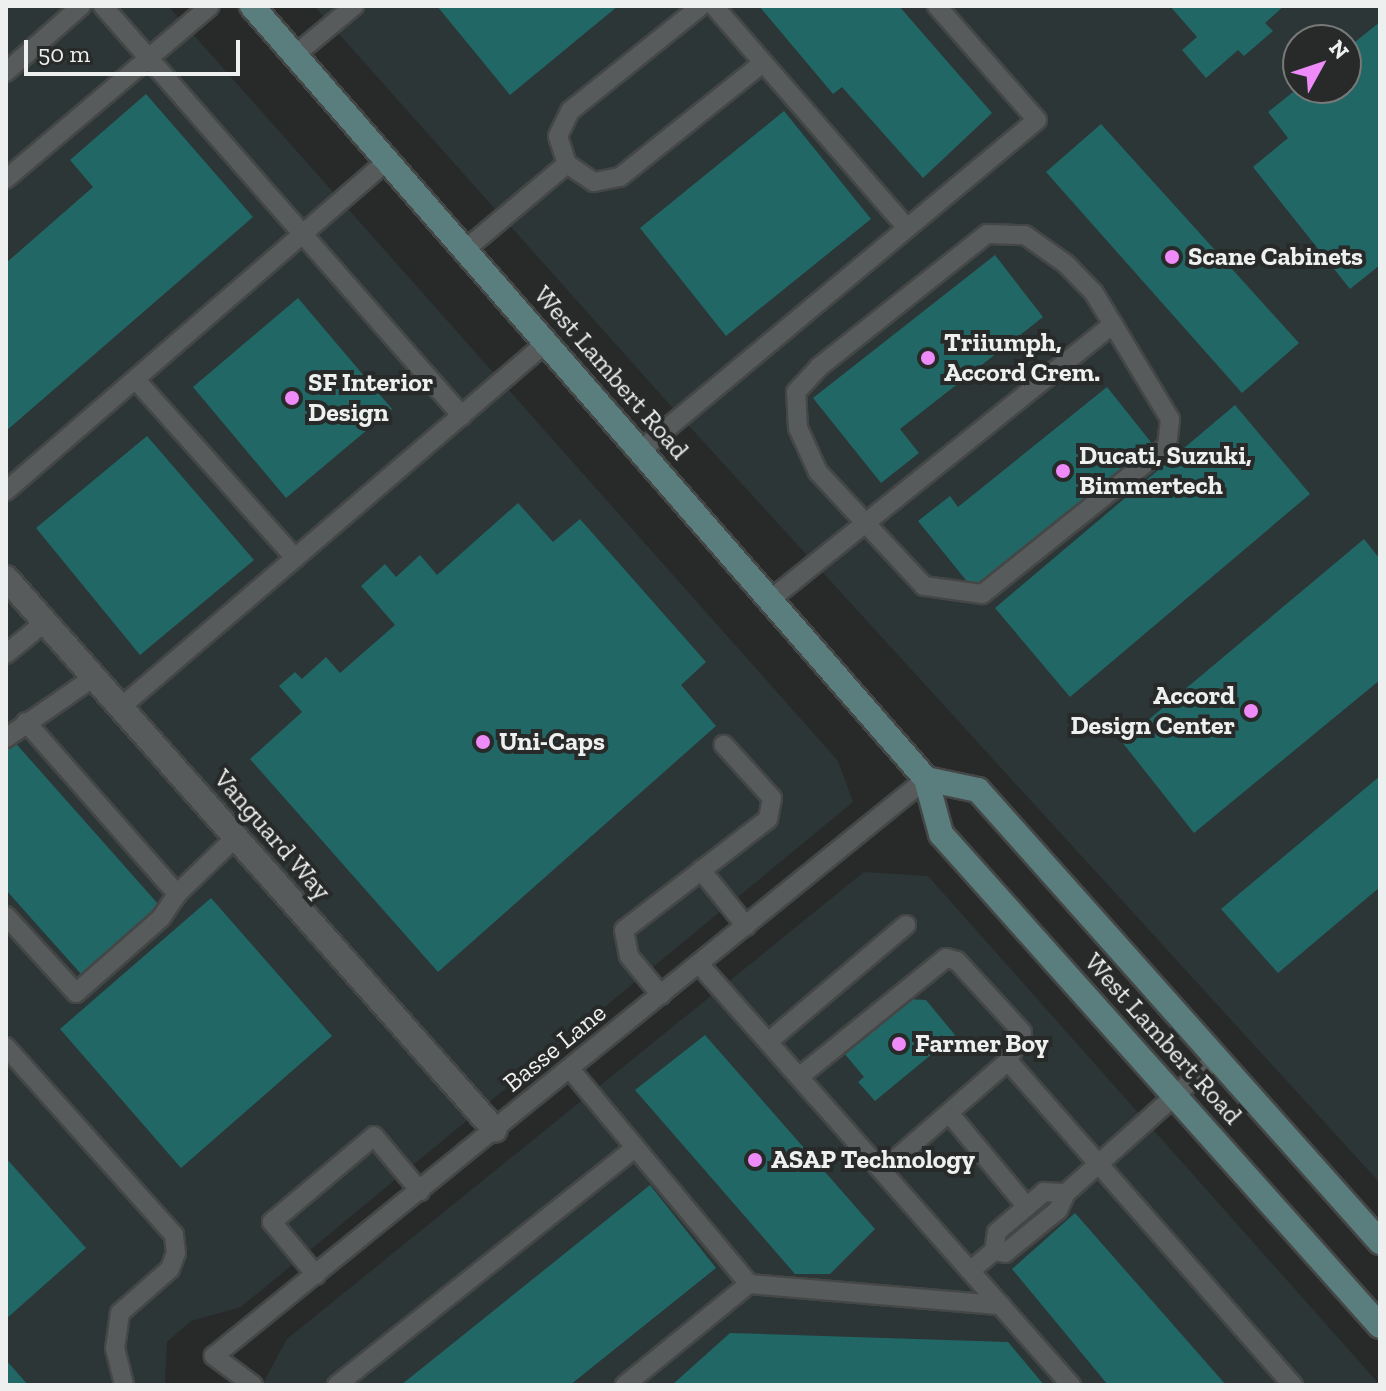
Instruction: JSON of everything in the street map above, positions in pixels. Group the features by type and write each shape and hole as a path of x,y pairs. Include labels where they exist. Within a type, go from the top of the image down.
{"main road":[{"name":"West Lambert Road","path":"252,6 926,779 941,834 1380,1326"},
{"name":"West Lambert Road","path":"926,779 978,790 1380,1242"}],"street":[{"name":"Vanguard Way","path":"6,578 495,1130"}],"lane":[{"path":"6,72 81,6"},
{"path":"103,6 462,416"},
{"path":"6,179 210,6"},
{"path":"295,55 354,6"},
{"path":"701,6 570,111 558,136 567,164 594,182 620,177 763,63"},
{"path":"714,6 907,228"},
{"path":"641,450 1037,120 937,6"},
{"path":"6,491 388,160"},
{"path":"466,249 567,164"},
{"path":"987,234 1025,235 1094,293 1170,419 1167,446 982,594 924,586 865,523 818,472 798,428 796,392 819,367 987,234"},
{"path":"771,599 1113,324"},
{"path":"121,707 547,342"},
{"path":"136,380 295,558"},
{"path":"6,654 45,622"},
{"path":"6,738 94,677"},
{"path":"26,722 177,894"},
{"path":"661,995 629,956 624,930 768,819 772,798 724,745"},
{"name":"Basse Lane","path":"253,1385 214,1356 926,779"},
{"path":"6,916 76,993 161,918 177,894 236,837"},
{"path":"701,870 746,926"},
{"path":"768,1042 906,925"},
{"path":"799,1077 946,958 957,961 1022,1032 1008,1061 882,1171"},
{"path":"699,964 1071,1385"},
{"path":"6,1047 174,1235 176,1253 170,1269 120,1313 115,1348 124,1385"},
{"path":"994,1251 1005,1253 1058,1210 1066,1193 1216,1059"},
{"path":"1008,1061 1293,1385"},
{"path":"570,1069 749,1284"},
{"path":"949,1113 1027,1207"},
{"path":"316,1275 272,1222 374,1136 420,1191"},
{"path":"337,1385 635,1148"},
{"path":"970,1271 994,1251 997,1232 1044,1192 1066,1193"},
{"path":"625,1385 749,1284 1001,1305"}],"shaded area":[{"path":"6,6 168,6 838,761 853,802 241,1307 191,1321 167,1342 165,1385 6,1385"},
{"path":"314,6 1380,6 1380,1183 679,415"},
{"path":"864,872 928,876 1380,1385 262,1385 287,1339"}],"building":[{"path":"437,6 618,6 510,95"},
{"path":"759,6 899,6 992,113 923,178 842,87 833,94"},
{"path":"1170,6 1284,6 1265,23 1273,31 1244,56 1238,50 1206,78 1182,50 1197,37"},
{"path":"1380,22 1380,265 1350,289 1253,167 1288,138 1268,112 1282,101 1282,104 1362,104 1362,36"},
{"path":"146,94 253,217 6,431 6,263 93,187 70,160"},
{"path":"784,111 871,219 726,336 640,228"},
{"name":"Scane Cabinets","path":"1101,124 1299,343 1242,393 1046,172"},
{"name":"Triiumph, Accord Crem.","path":"995,255 1043,317 900,429 919,453 881,483 813,398"},
{"name":"SF Interior Design","path":"298,298 392,409 286,498 193,387"},
{"name":"Ducati, Suzuki, Bimmertech","path":"1107,387 1154,446 974,590 918,521 950,496 958,507"},
{"path":"1235,405 1310,494 1070,697 995,608"},
{"path":"147,436 254,560 140,655 36,528"},
{"name":"Uni-Caps","path":"518,503 553,542 580,519 706,662 681,685 716,726 438,972 250,759 302,712 279,686 295,672 302,679 326,657 340,673 395,625 361,586 385,564 396,577 420,555 437,575"},
{"name":"Accord Design Center","path":"1364,539 1380,559 1380,680 1194,833 1122,742"},
{"path":"11,738 159,905 81,974 6,890 6,743"},
{"path":"1380,776 1380,887 1278,973 1221,909"},
{"path":"211,898 332,1036 181,1168 60,1029"},
{"name":"Farmer Boy","path":"907,999 926,1000 955,1035 875,1101 858,1082 864,1077 844,1053"},
{"name":"ASAP Technology","path":"705,1035 875,1229 830,1274 795,1274 635,1090"},
{"path":"6,1158 86,1248 6,1319"},
{"path":"650,1185 716,1268 570,1385 401,1385"},
{"path":"1075,1213 1226,1385 1108,1385 1012,1269"},
{"path":"730,1333 1008,1342 1044,1385 672,1385"},
{"path":"6,1360 28,1385 6,1385"}],"place":[{"name":"Scane Cabinets","path":"1172,257"},
{"name":"Triiumph, Accord Crem.","path":"928,358"},
{"name":"SF Interior Design","path":"292,398"},
{"name":"Ducati, Suzuki, Bimmertech","path":"1063,471"},
{"name":"Accord Design Center","path":"1251,711"},
{"name":"Uni-Caps","path":"483,742"},
{"name":"Farmer Boy","path":"899,1044"},
{"name":"ASAP Technology","path":"755,1160"}]}
